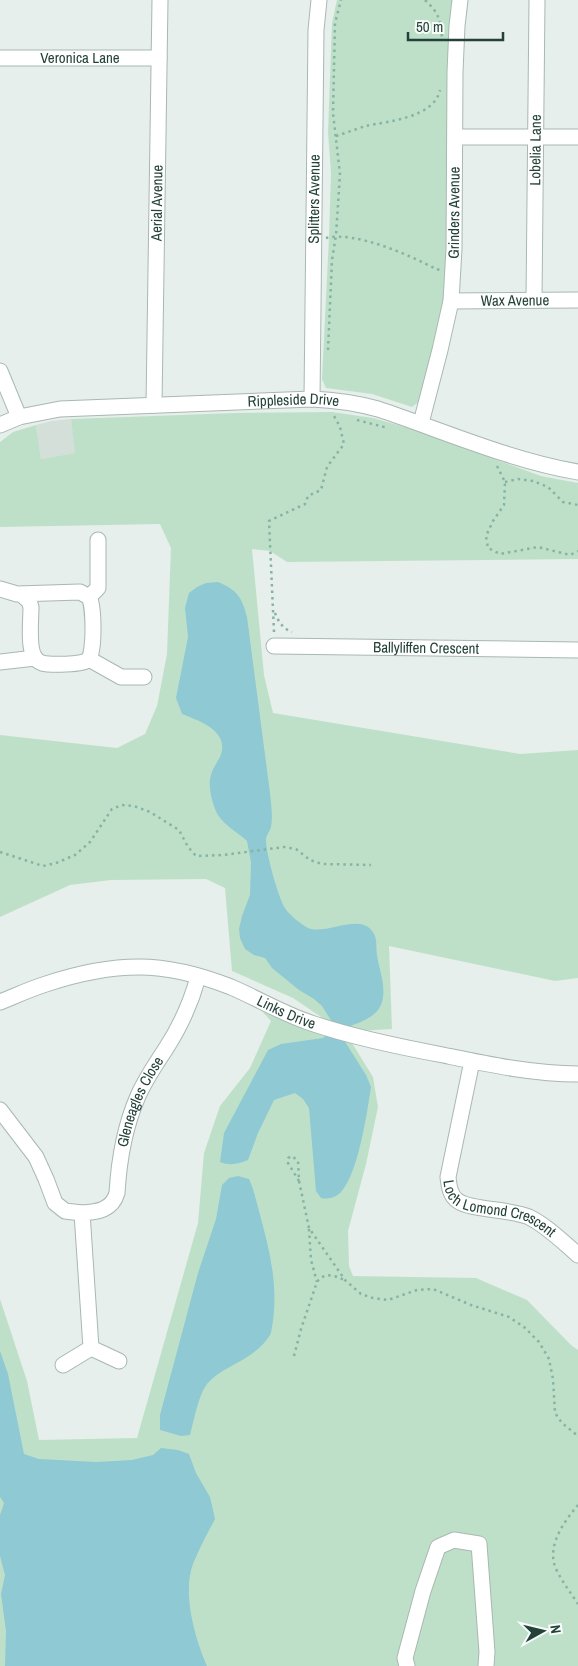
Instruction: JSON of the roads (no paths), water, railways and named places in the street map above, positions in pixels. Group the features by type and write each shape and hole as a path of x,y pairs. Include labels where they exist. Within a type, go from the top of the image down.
{"street":[{"name":"Aerial Avenue","path":"154,405 160,0"},
{"name":"Splitters Avenue","path":"312,399 316,30 319,0"},
{"name":"Grinders Avenue","path":"421,423 451,301 456,35 460,0"},
{"name":"Lobelia Lane","path":"534,300 538,0"},
{"name":"Veronica Lane","path":"0,58 159,58"},
{"path":"455,137 578,138"},
{"name":"Wax Avenue","path":"451,301 578,300"},
{"path":"0,371 19,417"},
{"name":"Rippleside Drive","path":"0,425 19,417 60,408 312,399 357,403 421,423 500,452 554,468 578,472"},
{"path":"89,597 98,588 98,540"},
{"path":"0,589 10,594 22,595 80,592 89,597 92,608 92,652 88,660 81,663 40,663 35,658 31,644 31,607 29,601 22,595"},
{"name":"Ballyliffen Crescent","path":"274,646 578,650"},
{"path":"0,662 35,658"},
{"path":"88,660 121,677 144,677"},
{"name":"Links Drive","path":"0,1002 45,984 75,975 108,969 141,967 173,971 198,977 231,988 271,1007 314,1024 387,1044 472,1061 553,1074 578,1074"},
{"name":"Gleneagles Close","path":"0,1110 36,1157 56,1203 65,1210 82,1213 106,1209 115,1200 117,1193 121,1145 131,1112 150,1073 169,1044 186,1012 198,977"},
{"name":"Loch Lomond Crescent","path":"472,1061 448,1177 453,1195 462,1203 512,1212 530,1218 546,1228 578,1255"},
{"path":"82,1213 91,1348"},
{"path":"91,1348 119,1361"},
{"path":"63,1365 91,1348"},
{"path":"407,1666 405,1658 423,1591 438,1546 454,1540 479,1544 487,1652 486,1666"}],"water":[{"path":"218,582 230,588 238,595 247,617 272,814 271,828 266,838 266,844 272,873 282,902 289,914 308,928 316,930 363,924 370,928 376,938 383,986 382,1003 379,1009 370,1017 348,1027 344,1040 366,1075 371,1087 367,1111 354,1167 342,1191 331,1198 321,1198 316,1191 309,1108 303,1099 295,1093 274,1100 258,1133 248,1160 234,1164 220,1162 224,1133 268,1050 281,1044 323,1038 328,1034 332,1022 322,1006 314,999 299,990 272,968 265,958 254,955 245,949 240,938 239,929 250,895 251,862 247,841 217,814 210,792 210,779 222,750 222,743 219,736 209,726 182,714 176,698 188,637 185,608 189,593 206,583"},
{"path":"238,1176 249,1179 251,1183 269,1252 274,1293 271,1332 263,1344 255,1351 214,1377 207,1384 199,1402 190,1435 181,1436 160,1430 160,1415 198,1273 216,1219 222,1185 229,1178"},
{"path":"0,1351 8,1374 24,1454 39,1459 96,1462 132,1460 153,1455 161,1448 178,1450 189,1454 196,1473 210,1497 215,1519 193,1564 189,1588 189,1602 194,1630 207,1666 5,1666 6,1631 1,1594 5,1575 0,1556 0,1515 4,1503 0,1497"}]}
